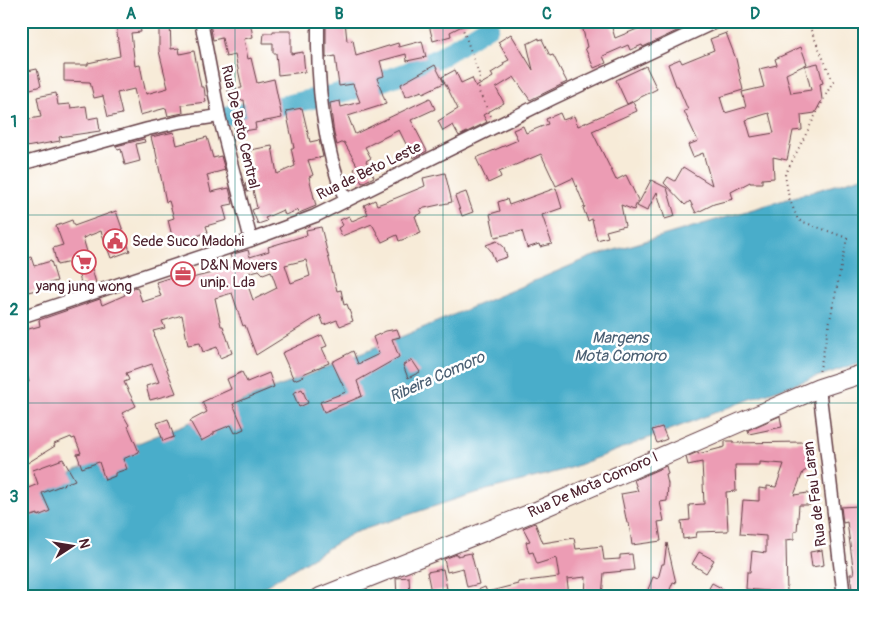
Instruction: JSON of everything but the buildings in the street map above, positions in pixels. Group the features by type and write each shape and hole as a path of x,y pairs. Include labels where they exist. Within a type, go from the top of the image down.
{"street":[{"name":"Rua De Beto Central","path":"201,21 219,116 251,240"},
{"path":"318,21 319,80 323,115 330,154 338,183 346,201"},
{"name":"Rua de Beto Leste","path":"21,317 251,240 315,216 553,98 717,21"},
{"path":"21,164 148,129 219,116"},
{"name":"Rua De Mota Comoro I","path":"320,597 534,512 818,382 865,372"},
{"name":"Rua de Fau Laran","path":"818,382 844,597"}],"path":[{"path":"460,21 479,74 479,92 494,123"},
{"path":"806,21 833,82 785,175 789,198 798,220 846,238 818,382"}],"water":[{"name":"Margens Mota Comoro","path":"865,176 865,361 756,397 568,469 475,493 353,533 257,591 240,597 21,597 21,494 136,444 370,350 591,257"}],"waterway":[{"path":"229,115 253,112 374,84 405,73 442,56 489,26"}],"place":[{"name":"Sede Suco Madohi","path":"115,241"},
{"name":"yang jung wong","path":"84,262"},
{"name":"D&N Movers unip. Lda","path":"183,274"}],"water label":[{"name":"Ribeira Comoro","path":"437,377"}]}
